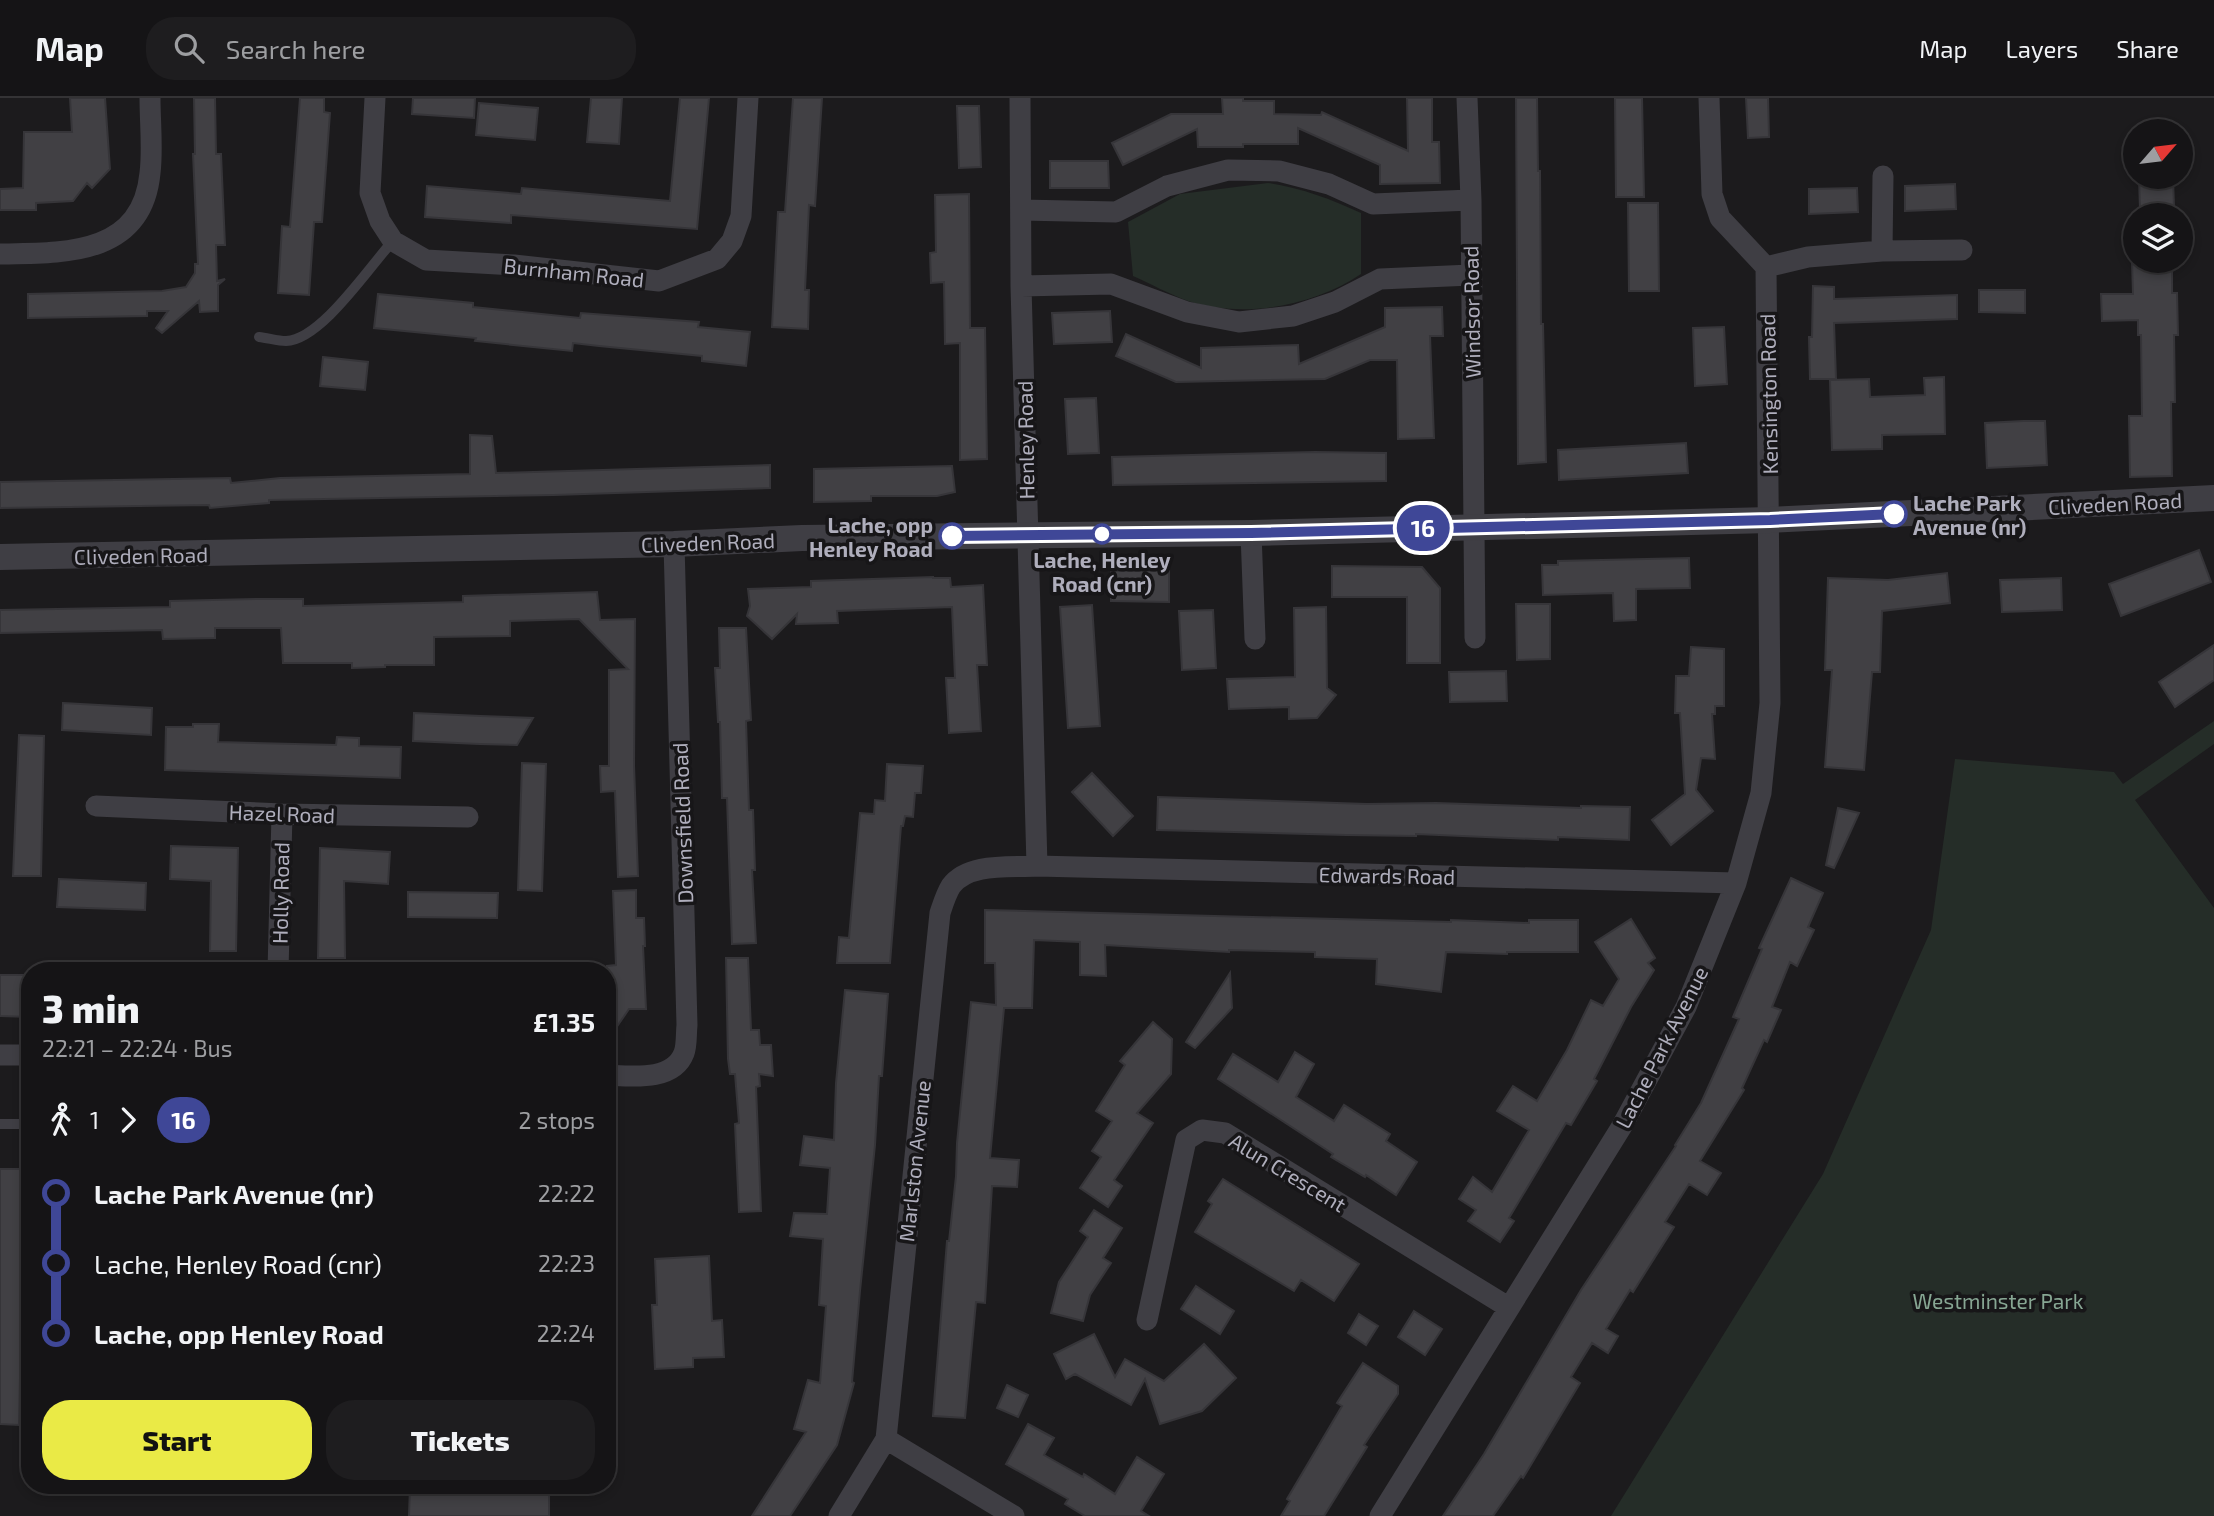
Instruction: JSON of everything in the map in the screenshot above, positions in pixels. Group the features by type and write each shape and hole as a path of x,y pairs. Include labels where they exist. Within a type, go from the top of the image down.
{"street":[{"path":"0,254 77,251 117,236 139,212 150,175 150,98"},
{"path":"375,98 370,193 380,221 393,241"},
{"name":"Burnham Road","path":"393,241 426,260 514,265 659,281 717,259 732,241 741,216 748,98"},
{"name":"Henley Road","path":"1020,98 1021,286 1037,866"},
{"name":"Windsor Road","path":"1467,98 1471,200 1475,638"},
{"path":"1709,98 1712,194 1720,218 1766,267 1808,257 1882,251 1962,250"},
{"path":"1021,210 1116,212 1167,186 1228,170 1279,170 1329,184 1373,204 1471,200"},
{"path":"1882,251 1883,176"},
{"name":"Kensington Road","path":"1766,267 1770,520"},
{"path":"1021,286 1111,284 1186,312 1239,322 1293,316 1335,302 1380,279 1471,275"},
{"name":"Cliveden Road","path":"0,557 674,544 815,538 1251,533 1770,520 2214,498"},
{"name":"Lache Park Avenue","path":"1380,1516 1622,1126 1686,1007 1737,883 1761,793 1770,703 1770,520"},
{"path":"1251,533 1255,639"},
{"name":"Downsfield Road","path":"616,1075 643,1076 666,1071 677,1063 684,1053 687,1025 674,544"},
{"name":"Hazel Road","path":"96,806 282,814 468,817"},
{"name":"Holly Road","path":"278,962 282,814"},
{"name":"Edwards Road","path":"1037,866 1737,883"},
{"name":"Marlston Avenue","path":"839,1516 886,1439 940,913 950,887 961,876 976,870 1037,866"},
{"path":"0,1055 21,1055"},
{"name":"Alun Crescent","path":"1147,1320 1186,1140 1202,1130 1225,1133 1508,1307"},
{"path":"886,1439 1014,1516"}],"lane":[{"path":"259,337 288,341 309,334 325,321 393,241"},
{"path":"0,1124 19,1124"}],"green space":[{"path":"1268,183 1316,195 1361,213 1361,274 1322,294 1255,309 1232,309 1188,301 1133,276 1128,222 1180,194"},
{"name":"Westminster Park","path":"2214,721 2214,744 2135,800 2214,908 2214,1516 1611,1516 1823,1174 1931,930 1955,759 2114,772 2123,784"}],"building":[{"path":"70,98 105,98 110,169 92,188 87,183 73,201 36,203 36,210 0,210 0,189 23,188 24,132 72,132"},
{"path":"194,98 215,98 216,154 221,154 225,245 216,245 217,281 225,279 218,285 218,311 200,312 199,301 162,333 156,328 168,311 147,311 147,316 28,318 28,294 162,291 186,287 195,273 195,264 198,264 193,154"},
{"path":"300,98 324,98 324,112 330,113 322,222 314,222 309,295 278,293 282,226 290,227"},
{"path":"413,98 475,98 474,118 412,114"},
{"path":"591,98 622,98 619,144 587,142"},
{"path":"680,98 709,98 697,229 511,215 511,223 425,217 427,186 521,194 522,188 670,201"},
{"path":"793,98 822,98 815,206 809,205 805,290 809,290 808,329 772,327 778,212 785,212"},
{"path":"1222,98 1274,101 1274,114 1321,115 1322,112 1408,151 1407,98 1432,98 1432,142 1439,142 1440,183 1380,184 1380,165 1298,128 1298,144 1243,144 1243,147 1198,147 1197,129 1123,165 1112,143 1171,114 1223,114"},
{"path":"1516,98 1537,98 1546,462 1518,464"},
{"path":"1615,98 1642,98 1644,197 1616,197"},
{"path":"1746,98 1768,98 1769,137 1748,138"},
{"path":"479,103 538,108 535,140 476,135"},
{"path":"957,106 979,106 981,167 959,168"},
{"path":"1050,161 1108,161 1109,188 1050,188"},
{"path":"1955,184 1956,209 1905,211 1905,186"},
{"path":"1857,188 1858,212 1809,214 1809,189"},
{"path":"2139,189 2173,189 2174,203 2140,203"},
{"path":"969,194 970,328 985,328 987,459 960,460 960,343 945,344 944,282 931,283 930,253 936,252 935,195"},
{"path":"1628,203 1658,203 1659,291 1629,291"},
{"path":"2132,273 2172,273 2172,293 2177,293 2178,335 2174,335 2175,402 2171,402 2172,476 2130,477 2129,416 2142,416 2141,335 2138,335 2138,320 2102,321 2101,294 2133,294"},
{"path":"1813,286 1834,287 1834,299 1957,295 1957,319 1834,323 1836,379 1810,379 1809,337 1812,337"},
{"path":"1979,290 2025,290 2025,313 1979,312"},
{"path":"378,294 473,303 473,307 580,318 581,313 699,322 698,327 750,332 746,366 702,361 702,356 573,343 572,351 374,328"},
{"path":"1442,307 1443,336 1430,336 1434,438 1398,439 1397,360 1370,360 1325,379 1176,382 1116,356 1126,334 1201,368 1201,348 1298,345 1299,364 1385,327 1385,308"},
{"path":"1110,311 1112,342 1054,344 1052,313"},
{"path":"1724,327 1727,384 1695,386 1693,328"},
{"path":"323,357 368,362 365,390 320,386"},
{"path":"1944,377 1945,434 1882,435 1882,449 1832,450 1830,380 1869,379 1870,397 1925,395 1924,378"},
{"path":"1096,398 1099,453 1068,454 1065,399"},
{"path":"2045,421 2047,465 1987,468 1985,423"},
{"path":"470,435 492,436 496,473 770,465 770,488 269,500 269,503 210,508 209,505 0,508 0,482 230,478 231,483 280,478 470,474"},
{"path":"1686,443 1688,473 1559,480 1558,450"},
{"path":"1386,453 1386,481 1113,485 1112,457"},
{"path":"952,466 955,492 937,496 871,496 871,501 814,502 814,469"},
{"path":"2199,550 2211,582 2121,616 2109,584"},
{"path":"1689,558 1690,588 1636,589 1636,620 1614,621 1613,593 1543,595 1542,565 1558,565 1558,561"},
{"path":"1332,566 1422,567 1440,588 1440,663 1407,663 1407,597 1332,597"},
{"path":"1111,571 1169,571 1169,602 1111,601"},
{"path":"1947,573 1950,603 1882,611 1880,672 1872,672 1864,770 1825,767 1832,670 1825,670 1828,578 1888,580"},
{"path":"950,578 951,587 983,585 987,665 977,665 981,731 949,733 946,678 955,678 952,607 837,611 838,623 796,624 797,614 772,639 747,616 750,606 748,589 811,587 811,581"},
{"path":"2061,578 2062,610 2002,612 2000,580"},
{"path":"597,592 600,620 635,619 634,765 638,876 618,877 615,791 601,792 600,766 609,766 609,670 628,669 579,619 510,621 510,636 434,637 434,665 352,668 352,663 283,663 281,628 215,628 215,638 163,639 162,630 0,633 0,610 170,607 170,601 255,599 303,599 303,606 463,602 463,596"},
{"path":"1516,604 1550,604 1550,659 1517,660"},
{"path":"1092,605 1100,726 1068,728 1060,607"},
{"path":"1326,607 1327,688 1336,695 1317,718 1289,719 1289,707 1229,709 1227,679 1295,677 1294,608"},
{"path":"1213,610 1216,668 1182,670 1179,611"},
{"path":"719,628 746,628 751,720 746,721 749,810 753,810 755,870 752,870 756,943 732,944 727,798 722,798 715,668 720,668"},
{"path":"2214,645 2214,680 2175,707 2159,682"},
{"path":"1691,647 1724,649 1724,706 1715,706 1715,714 1712,714 1715,759 1701,758 1696,790 1713,811 1671,845 1652,820 1685,794 1680,713 1675,713 1676,676 1689,676"},
{"path":"1506,671 1507,701 1450,702 1449,672"},
{"path":"63,703 152,708 151,735 62,730"},
{"path":"414,713 533,718 517,745 479,744 413,741"},
{"path":"193,724 219,724 218,742 336,745 337,737 359,738 359,746 401,747 400,778 165,770 166,727 193,727"},
{"path":"19,735 44,736 41,876 13,876"},
{"path":"522,763 546,764 542,891 518,890"},
{"path":"887,764 923,766 921,793 915,793 913,817 905,816 901,826 890,963 837,963 839,937 849,938 860,813 874,814 875,800 885,801"},
{"path":"1092,773 1133,816 1113,836 1072,792"},
{"path":"1158,797 1367,804 1630,807 1629,840 1157,830"},
{"path":"1838,808 1859,813 1834,868 1826,865"},
{"path":"171,846 238,848 236,951 210,951 211,881 170,879"},
{"path":"320,848 390,852 388,884 344,881 345,958 318,958"},
{"path":"1791,878 1823,893 1808,927 1814,930 1797,966 1790,962 1772,1007 1781,1010 1767,1042 1764,1040 1742,1088 1744,1090 1700,1161 1721,1173 1707,1195 1689,1184 1665,1222 1674,1227 1606,1329 1618,1336 1608,1353 1592,1343 1571,1377 1580,1383 1523,1478 1521,1476 1493,1516 1443,1516 1484,1454 1581,1290 1676,1146 1701,1103 1739,1019 1733,1017 1762,949 1759,948"},
{"path":"59,879 146,883 145,910 57,907"},
{"path":"636,890 636,918 644,918 645,946 646,1009 629,1009 616,1028 616,962 613,891"},
{"path":"408,892 498,893 497,918 408,917"},
{"path":"985,910 1451,922 1529,923 1529,920 1578,920 1578,952 1446,952 1441,992 1376,984 1377,959 1315,957 1315,952 1229,952 1105,945 1106,976 1080,975 1080,942 1034,940 1032,1008 1004,1008 990,1158 1019,1160 1017,1187 992,1186 985,1303 976,1302 965,1418 933,1416 971,1002 996,1005 995,963 985,963"},
{"path":"1631,919 1655,958 1648,963 1654,970 1631,1007 1594,1079 1597,1081 1571,1125 1566,1123 1509,1218 1514,1221 1500,1242 1468,1221 1476,1210 1459,1199 1473,1177 1492,1192 1529,1130 1497,1111 1513,1086 1537,1101 1567,1050 1591,1000 1603,1006 1619,979 1595,942"},
{"path":"726,958 748,958 751,1030 759,1030 760,1045 771,1045 773,1076 759,1074 760,1086 756,1087 761,1211 739,1212 735,1124 739,1123 735,1074 730,1074 728,1059"},
{"path":"1230,973 1232,1008 1195,1048 1186,1042"},
{"path":"0,975 21,975 21,1017 0,1016"},
{"path":"845,990 888,994 854,1383 837,1445 790,1516 752,1516 806,1432 794,1429 808,1380 820,1383 826,1306 819,1305 823,1239 790,1236 794,1213 827,1214 830,1168 800,1165 804,1136 834,1140 836,1083"},
{"path":"1153,1022 1172,1039 1171,1074 1137,1113 1153,1123 1114,1180 1122,1186 1108,1207 1080,1188 1101,1157 1092,1151 1112,1121 1096,1111 1125,1065 1120,1061"},
{"path":"1295,1052 1314,1064 1296,1097 1334,1121 1344,1105 1390,1134 1386,1141 1417,1162 1396,1195 1366,1175 1365,1177 1331,1157 1333,1154 1218,1079 1233,1054 1278,1082"},
{"path":"0,1169 21,1169 19,1425 0,1424"},
{"path":"1223,1179 1359,1264 1334,1301 1301,1280 1294,1291 1195,1232 1212,1204 1208,1201"},
{"path":"1094,1210 1122,1228 1103,1258 1111,1263 1090,1295 1083,1321 1051,1313 1059,1282 1088,1237 1080,1231"},
{"path":"709,1256 712,1321 722,1320 724,1357 693,1358 693,1367 655,1369 652,1305 657,1305 655,1259"},
{"path":"1196,1286 1234,1311 1220,1334 1181,1309"},
{"path":"1414,1311 1442,1329 1425,1355 1398,1337"},
{"path":"1359,1314 1378,1326 1366,1345 1348,1333"},
{"path":"1094,1334 1115,1377 1125,1359 1164,1381 1204,1344 1236,1378 1202,1411 1160,1424 1145,1379 1131,1405 1075,1374 1066,1379 1054,1354"},
{"path":"1363,1363 1398,1386 1398,1394 1364,1445 1367,1447 1324,1516 1281,1516 1290,1501 1287,1499 1342,1406 1337,1403"},
{"path":"1007,1385 1028,1395 1018,1417 997,1408"},
{"path":"1028,1424 1054,1438 1044,1455 1083,1477 1084,1474 1115,1494 1137,1457 1164,1474 1141,1511 1149,1516 1085,1516 1065,1504 1068,1499 1006,1464"},
{"path":"410,1494 549,1494 549,1516 409,1516"}],"bus line":[{"name":"16","path":"952,536 1251,533 1770,520 1894,514"}],"place":[{"name":"Lache Park Avenue (nr)","path":"1894,514"},
{"name":"Lache, Henley Road (cnr)","path":"1102,534"},
{"name":"Lache, opp Henley Road","path":"952,536"}]}
